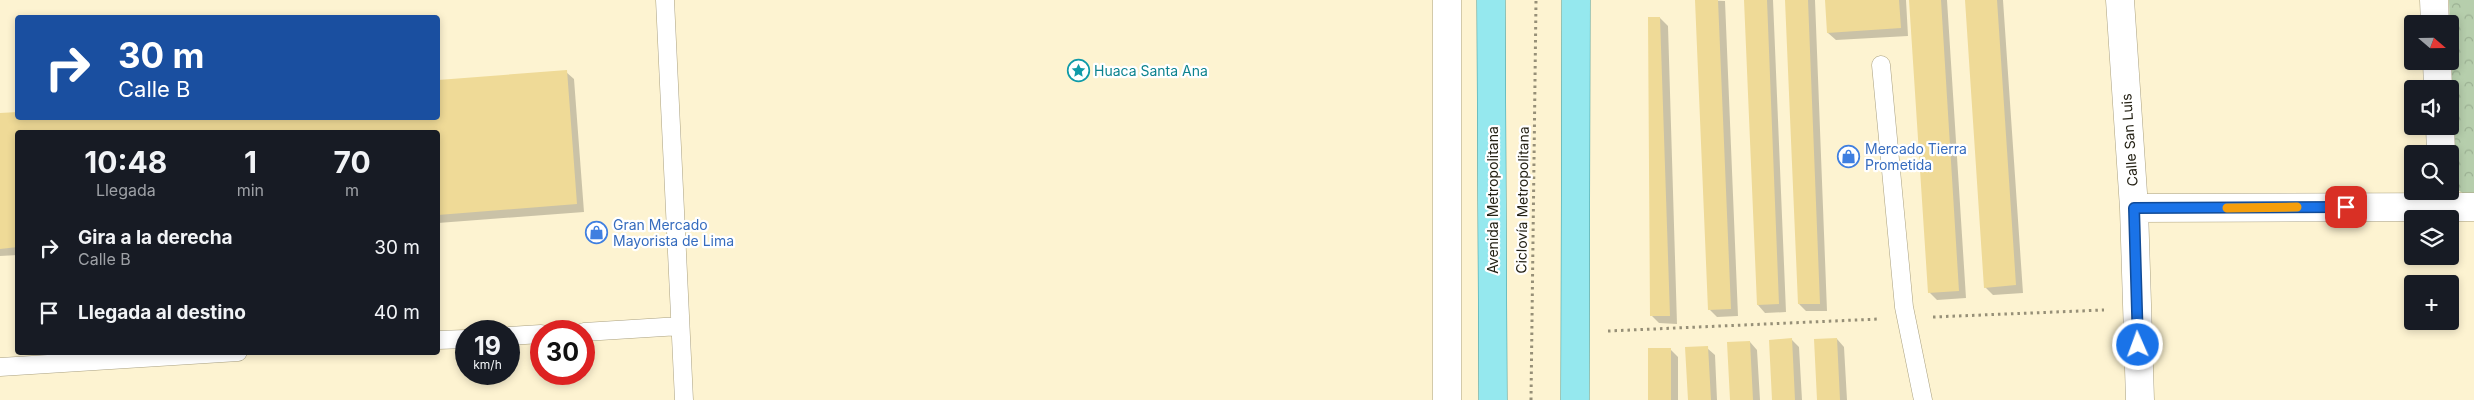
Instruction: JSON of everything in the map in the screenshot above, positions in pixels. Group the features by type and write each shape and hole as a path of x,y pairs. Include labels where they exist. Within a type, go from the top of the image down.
{"main road":[{"name":"Avenida Metropolitana","path":"1490,0 1493,400"},
{"path":"1575,400 1576,0"}],"street":[{"path":"1447,0 1447,400"},
{"name":"Calle San Luis","path":"2120,0 2134,208 2140,400"},
{"path":"2434,0 2435,15"},
{"path":"2134,208 2409,200"},
{"path":"2447,200 2474,207"}],"lane":[{"path":"665,0 684,400"},
{"path":"1882,65 1907,318 1923,400"},
{"path":"595,331 680,326"},
{"path":"440,340 455,339"},
{"path":"0,367 190,355"}],"path":[{"name":"Ciclovía Metropolitana","path":"1531,400 1536,0"},
{"path":"1575,332 2137,308"}],"green space":[{"path":"2449,0 2474,0 2474,197 2468,197 2459,191 2459,145 2453,145 2453,135 2459,135 2459,80 2451,80 2451,70 2459,70 2459,15 2449,15"}],"building":[{"path":"1695,0 1718,0 1731,309 1708,310"},
{"path":"1744,0 1767,0 1779,304 1757,305"},
{"path":"1785,0 1808,0 1820,304 1798,304"},
{"path":"1825,0 1899,0 1901,28 1827,33"},
{"path":"1909,0 1941,0 1959,291 1928,293"},
{"path":"1965,0 1997,0 2016,285 1984,288"},
{"path":"1648,17 1660,17 1670,316 1650,316"},
{"path":"567,70 577,204 440,215 440,130 15,130 15,247 0,249 0,113 15,112 15,120 440,120 440,80"},
{"path":"1792,338 1795,400 1772,400 1769,340"},
{"path":"1837,338 1840,400 1817,400 1814,339"},
{"path":"1750,341 1753,400 1730,400 1727,342"},
{"path":"1708,346 1711,400 1688,400 1685,347"},
{"path":"1648,348 1671,348 1671,400 1648,400"}],"slow traffic":[{"path":"2227,208 2297,207"}],"place":[{"name":"Huaca Santa Ana","path":"1078,70"},
{"name":"Mercado Tierra Prometida","path":"1849,156"},
{"name":"Gran Mercado Mayorista de Lima","path":"597,232"}],"route":[{"path":"2138,345 2134,208 2346,207"}]}
